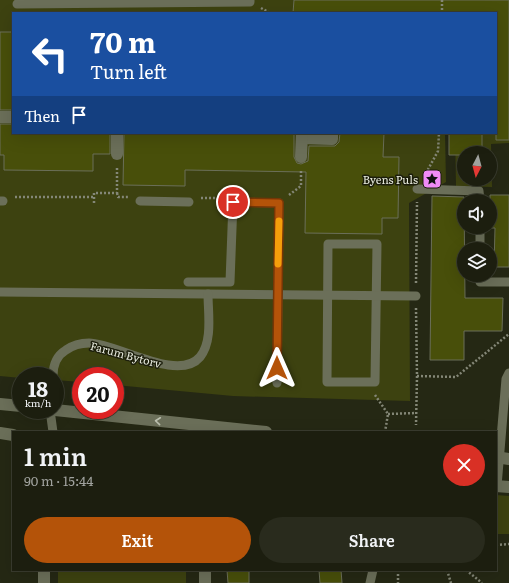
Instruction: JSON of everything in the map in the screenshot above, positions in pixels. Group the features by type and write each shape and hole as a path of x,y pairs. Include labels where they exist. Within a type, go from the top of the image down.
{"street":[{"path":"0,117 12,117"},
{"path":"117,134 117,154"},
{"path":"301,157 302,136 332,139 332,134"},
{"path":"0,404 12,405"},
{"path":"64,411 256,431"},
{"path":"0,433 12,435"},
{"path":"44,571 44,583"},
{"path":"205,571 205,583"}],"lane":[{"path":"18,4 250,2 250,0"},
{"path":"417,189 480,191 480,194"},
{"path":"140,201 189,202"},
{"path":"188,282 230,282 233,202 279,203 277,383"},
{"path":"328,244 377,244 375,382 326,382 327,294 328,244"},
{"path":"497,282 509,282"},
{"path":"0,292 416,296"},
{"name":"Farum Bytorv","path":"54,367 55,361 62,352 70,347 90,343 114,348 165,365 183,365 194,361 203,351 208,336 208,294"},
{"path":"501,486 506,379 509,373"},
{"path":"51,419 53,431"},
{"path":"370,583 373,571"}],"path":[{"path":"442,0 442,12"},
{"path":"417,189 438,151 438,134"},
{"path":"94,203 94,193 117,193 117,154"},
{"path":"279,203 301,186 301,157"},
{"path":"2,201 3,196 94,197"},
{"path":"47,197 47,202"},
{"path":"417,376 456,376 509,334"},
{"path":"375,382 374,394 388,414 385,431"},
{"path":"388,414 416,413"},
{"path":"497,545 509,544"},
{"path":"398,571 398,583"},
{"path":"447,571 451,583"},
{"path":"467,571 482,583"}],"green space":[{"path":"0,0 442,0 442,12 12,12 12,134 445,134 446,182 409,203 410,401 233,396 124,386 124,367 72,367 72,381 64,381 64,367 12,367 12,377 0,376"},
{"path":"509,0 509,143 491,144 491,146 457,146 457,186 492,187 456,186 455,134 497,134 497,12"},
{"path":"497,495 509,496 509,534 497,534"},
{"path":"58,571 186,571 186,583 58,583"}],"building":[{"path":"294,0 509,0 509,140 496,140 497,12 293,12"},
{"path":"0,32 12,32 12,110 0,110"},
{"path":"0,124 12,124 12,134 110,134 110,154 93,154 93,171 4,170 4,155 0,155"},
{"path":"124,134 294,134 294,157 297,163 301,164 308,161 309,146 335,146 339,142 340,134 384,134 383,157 399,157 398,218 382,218 382,234 305,233 306,172 185,170 185,186 123,185"},
{"path":"449,134 482,134 482,146 457,146 457,155 449,155"},
{"path":"497,195 509,195 509,267 497,267 497,242 495,242 495,234 497,234"},
{"path":"432,196 457,197 457,234 464,234 464,242 457,242 457,282 465,282 465,298 503,298 502,331 464,331 464,360 430,360"},
{"path":"227,571 249,571 249,583 228,583"},
{"path":"319,571 341,571 342,583 320,583"}],"slow traffic":[{"path":"278,264 279,221"}],"place":[{"name":"Byens Puls","path":"432,179"}],"route":[{"path":"233,202 279,203 277,368"}]}
